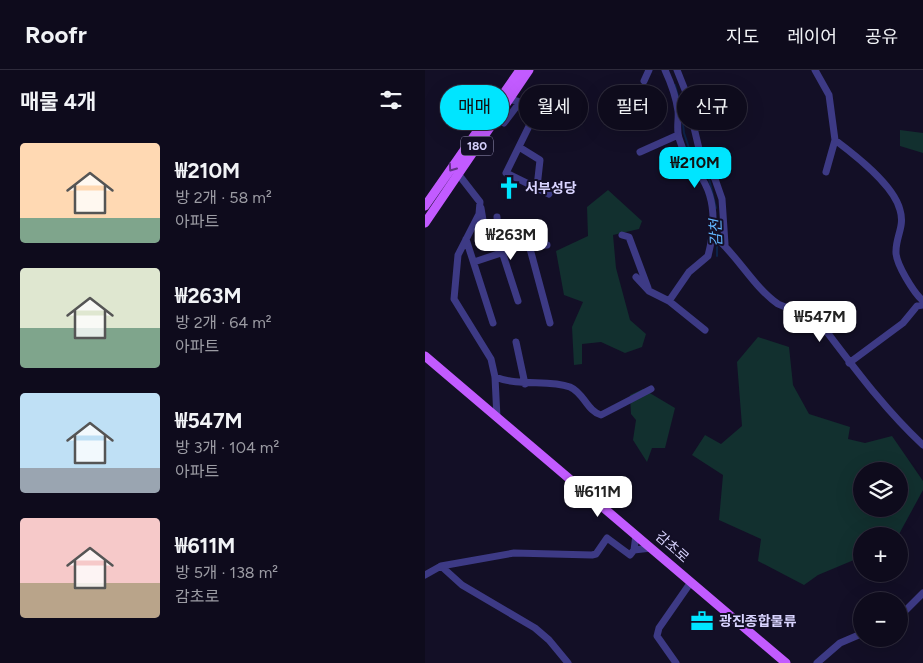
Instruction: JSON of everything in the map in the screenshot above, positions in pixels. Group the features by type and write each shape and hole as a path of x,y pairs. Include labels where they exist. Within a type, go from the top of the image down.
{"main road":[{"name":"180","path":"425,206 519,70"},
{"name":"180","path":"509,99 529,70"},
{"name":"180","path":"425,223 489,130"},
{"name":"감초로","path":"425,356 785,663"}],"street":[{"path":"644,81 649,70"},
{"path":"665,70 672,85 678,111 678,136 685,158 700,176 711,195 714,218 713,235 708,256 689,272 669,302"},
{"path":"677,70 685,90 701,157 715,179 723,199 723,243"},
{"path":"815,70 829,95 835,140 826,172"},
{"path":"509,99 519,102 509,116"},
{"path":"527,130 506,173 549,194"},
{"path":"640,152 678,136"},
{"path":"835,140 864,163 887,188 900,207 903,222 895,252 904,275 923,303 917,306 903,323 849,363"},
{"path":"519,147 540,160 537,187"},
{"path":"459,175 481,202 486,233 489,236 496,233"},
{"path":"480,205 479,214 458,255 454,300 491,358 495,377 497,418"},
{"path":"497,217 496,233 504,252 518,301"},
{"path":"622,235 629,237 635,247 649,291"},
{"path":"713,235 723,243 740,264 779,304 816,317 849,363 894,419 923,445"},
{"path":"466,239 493,323"},
{"path":"474,262 529,245 547,245"},
{"path":"529,245 550,323"},
{"path":"636,277 649,291 669,302 705,330"},
{"path":"516,342 525,384"},
{"path":"495,377 505,381 525,384 569,387 578,392 593,413 601,415 651,389"},
{"path":"425,575 441,566 514,553 593,555 596,554 607,538 630,555 634,550 636,535"},
{"path":"634,550 651,548"},
{"path":"441,566 462,585 535,628 549,640 568,663"},
{"path":"676,663 657,636 659,628 691,582"},
{"path":"908,608 923,593"},
{"path":"817,663 840,643 853,637"}],"green space":[{"path":"900,130 923,133 923,153 900,146"},
{"path":"608,190 642,221 639,229 613,235 616,268 630,320 646,334 642,347 625,353 601,342 582,344 582,364 574,365 572,327 583,302 564,295 556,251 588,236 587,207"},
{"path":"758,337 789,347 793,385 809,414 850,427 848,439 865,443 892,436 923,481 923,490 903,527 853,527 853,560 818,575 804,585 758,561 761,539 719,520 723,475 692,455 705,435 721,444 742,426 737,362"},
{"path":"643,389 675,408 665,448 652,448 647,462 633,440 636,420 631,414 630,395"}],"waterway":[{"name":"감천","path":"675,85 677,93"},
{"name":"감천","path":"684,130 693,160 709,179 716,208"},
{"name":"감천","path":"716,223 717,236"},
{"name":"감천","path":"717,241 717,256"}],"place":[{"name":"서부성당","path":"509,188"},
{"name":"광진종합물류","path":"702,621"}]}
